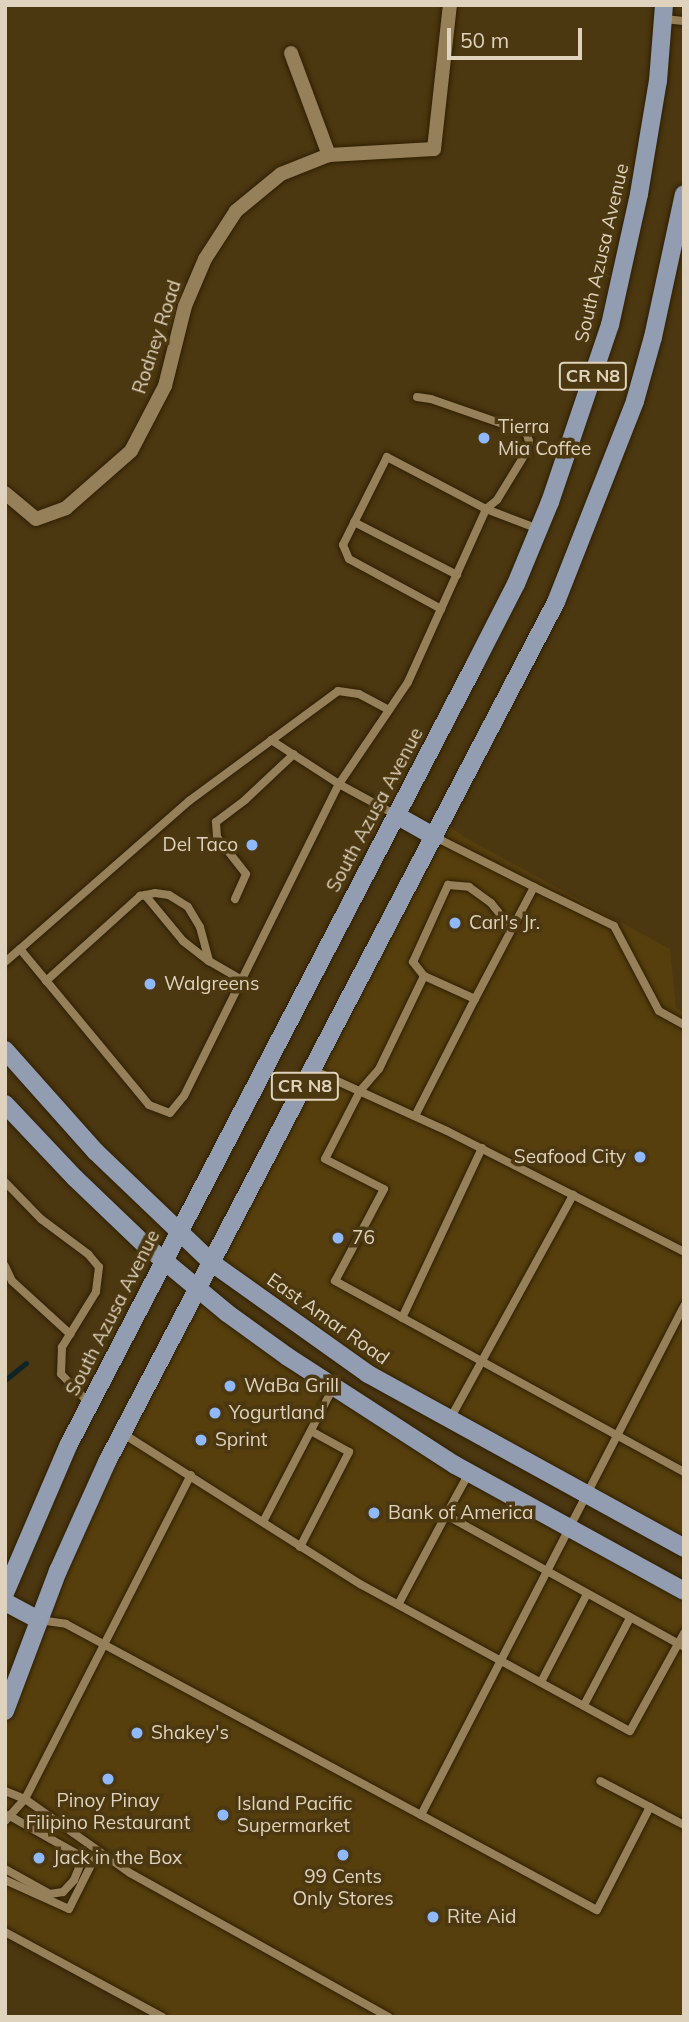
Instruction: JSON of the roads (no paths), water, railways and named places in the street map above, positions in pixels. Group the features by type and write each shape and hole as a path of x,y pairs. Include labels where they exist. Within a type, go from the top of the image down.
{"main road":[{"name":"South Azusa Avenue","path":"5,1593 34,1522 90,1404 516,584 539,529 610,326 641,181 658,81 664,12"},
{"name":"CR N8","path":"5,1711 58,1571 122,1433 556,602 592,518 635,401 678,255 684,194"},
{"path":"396,815 435,838"},
{"name":"East Amar Road","path":"5,1050 96,1152 212,1263 368,1374 684,1548"},
{"path":"5,1104 83,1186 163,1260 198,1289 333,1388 469,1473 684,1591"},
{"path":"5,1602 39,1620"}],"street":[{"name":"Rodney Road","path":"5,493 36,519 66,508 131,451 165,386 185,306 205,259 236,211 281,174 329,155 434,149 450,5"},
{"path":"292,53 329,155"}],"lane":[{"path":"664,12 684,21"},
{"path":"20,949 149,1105 170,1113 184,1096 339,784 408,682 486,509 497,500 527,450 529,441 526,432 431,399 417,397"},
{"path":"442,609 349,559 343,545 387,457 486,509 539,529"},
{"path":"354,522 457,575"},
{"path":"5,962 189,801 338,691 359,694 389,710"},
{"path":"271,740 339,784 396,815"},
{"path":"235,899 246,874 217,837 216,822 245,800 294,754"},
{"path":"435,838 614,926 659,1011 684,1025"},
{"path":"475,999 424,976 413,962 449,885 468,887 491,903 512,929"},
{"path":"415,1116 534,887"},
{"path":"145,895 183,941 209,961 243,981"},
{"path":"46,981 140,896 145,895 169,895 188,907 200,926 209,961"},
{"path":"424,976 379,1069 360,1091 325,1159 384,1189 335,1281 684,1472"},
{"path":"313,1070 415,1116 684,1252"},
{"path":"402,1318 482,1149"},
{"path":"5,1182 41,1219 88,1254 99,1267 96,1293 62,1346 61,1374 90,1404"},
{"path":"450,1419 573,1195"},
{"path":"5,1266 12,1281 70,1334"},
{"path":"421,1815 543,1574 618,1438 684,1306"},
{"path":"263,1522 333,1388"},
{"path":"300,1547 349,1452 311,1431"},
{"path":"122,1433 360,1584 629,1731 680,1645 684,1633"},
{"path":"399,1603 469,1473"},
{"path":"5,1868 50,1894 63,1892 74,1880 80,1865 79,1855 7,1818 25,1799 106,1646 191,1475"},
{"path":"446,1515 543,1574 587,1594 680,1645"},
{"path":"541,1682 587,1594"},
{"path":"584,1705 630,1618"},
{"path":"39,1620 66,1624 597,1910 650,1807"},
{"path":"600,1782 684,1825"},
{"path":"5,1791 25,1799 130,1873 389,2017"},
{"path":"5,1880 69,1909 77,1899 98,1851"},
{"path":"5,1932 162,2017"}],"waterway":[{"path":"5,1380 26,1363"}],"place":[{"name":"Tierra Mia Coffee","path":"484,438"},
{"name":"Del Taco","path":"252,845"},
{"name":"Carl's Jr.","path":"455,923"},
{"name":"Walgreens","path":"150,984"},
{"name":"Seafood City","path":"640,1157"},
{"name":"76","path":"338,1238"},
{"name":"WaBa Grill","path":"230,1386"},
{"name":"Yogurtland","path":"215,1413"},
{"name":"Sprint","path":"201,1440"},
{"name":"Bank of America","path":"374,1513"},
{"name":"Shakey's","path":"137,1733"},
{"name":"Pinoy Pinay Filipino Restaurant","path":"108,1779"},
{"name":"Island Pacific Supermarket","path":"223,1815"},
{"name":"99 Cents Only Stores","path":"343,1855"},
{"name":"Jack in the Box","path":"39,1858"},
{"name":"Rite Aid","path":"433,1917"}]}
